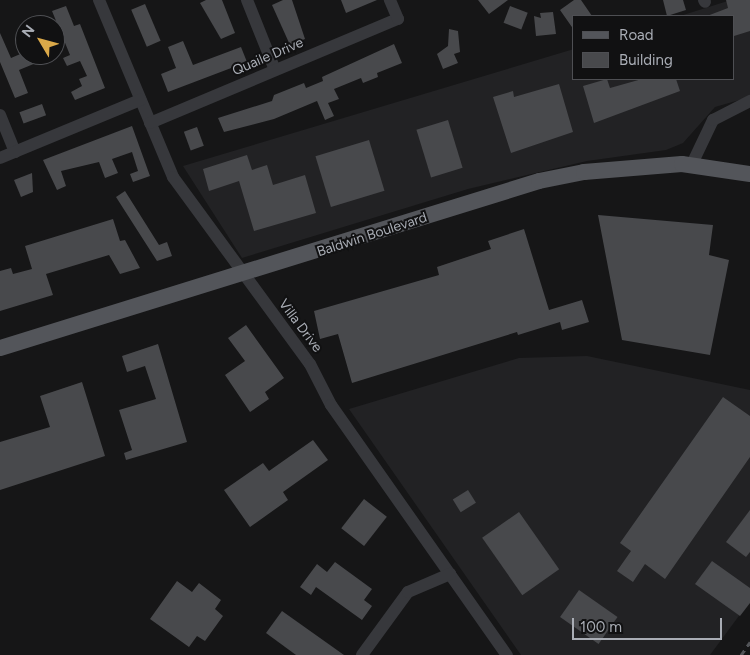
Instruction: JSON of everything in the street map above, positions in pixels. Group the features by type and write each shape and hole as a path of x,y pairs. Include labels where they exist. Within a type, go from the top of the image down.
{"main road":[{"name":"Baldwin Boulevard","path":"0,348 243,276 539,181 584,172 692,164 750,174"}],"street":[{"name":"Villa Drive","path":"98,0 173,177 243,276 310,364 331,404 506,655"},
{"path":"247,0 275,70"},
{"name":"Quaile Drive","path":"150,123 398,19 390,0"},
{"path":"0,158 140,100"},
{"path":"692,164 713,120 750,101"},
{"path":"0,115 15,152"},
{"path":"362,655 408,592 450,574"}],"shaded area":[{"path":"731,0 750,0 750,97 715,107 683,143 666,150 587,161 468,189 242,258 183,166 572,50 572,80 735,80 735,15 683,15"},
{"path":"587,356 750,390 750,601 710,655 521,655 349,409 519,358"}],"building":[{"path":"206,0 222,0 235,33 221,39 200,3"},
{"path":"283,0 292,0 305,39 290,45 272,5"},
{"path":"341,0 377,0 346,13"},
{"path":"478,0 508,0 489,14"},
{"path":"574,0 581,0 591,15 572,15 572,27 560,10"},
{"path":"663,0 683,0 686,10 667,15"},
{"path":"726,0 750,0 750,31 735,36 735,15 710,15 728,8"},
{"path":"145,4 161,41 147,47 131,10"},
{"path":"66,6 74,26 80,24 105,88 75,100 71,92 82,86 79,79 87,76 80,61 67,66 65,57 70,55 65,43 65,15 54,15 52,11"},
{"path":"510,6 528,13 521,30 504,23"},
{"path":"553,12 556,34 536,36 534,16 541,18 540,13"},
{"path":"449,29 458,31 460,52 454,54 458,63 443,69 437,54 448,46"},
{"path":"0,33 11,58 15,56 15,65 31,65 19,70 28,93 15,98 0,62"},
{"path":"183,41 193,65 241,47 247,62 168,92 161,74 176,68 168,47"},
{"path":"394,44 402,63 377,73 378,77 363,83 361,78 334,89 339,99 328,103 334,116 325,120 317,101 274,119 224,132 218,118 272,101 274,95 304,83 306,88 323,81 322,77"},
{"path":"604,80 607,80 610,88 638,80 676,80 680,91 594,123 583,86"},
{"path":"559,84 573,132 511,153 493,97 513,91 514,97"},
{"path":"42,104 46,115 24,123 19,112"},
{"path":"448,120 463,168 431,177 416,130"},
{"path":"132,126 150,176 133,182 130,174 138,171 132,152 112,159 118,173 105,178 99,162 61,171 66,186 57,190 43,160"},
{"path":"197,127 204,146 191,151 184,132"},
{"path":"369,140 384,191 331,207 315,156"},
{"path":"247,155 252,170 267,165 273,185 305,175 316,213 254,231 239,181 209,191 203,169"},
{"path":"32,173 33,192 21,197 14,180"},
{"path":"125,191 159,245 167,242 172,256 157,261 116,197"},
{"path":"598,215 713,225 709,255 729,260 710,355 622,340"},
{"path":"113,219 120,241 125,240 140,268 120,274 109,255 46,274 53,295 0,311 0,271 11,268 13,274 32,269 25,246"},
{"path":"524,229 549,310 582,300 589,322 562,330 560,322 518,335 517,332 352,383 338,334 320,339 314,311 439,275 437,267 491,249 488,241"},
{"path":"246,325 284,378 265,392 269,399 250,412 225,375 245,361 228,338"},
{"path":"158,344 187,442 126,460 124,453 132,450 119,410 156,399 145,366 127,372 122,356"},
{"path":"82,382 105,456 0,490 0,442 50,427 40,396"},
{"path":"723,397 750,416 750,457 665,579 645,564 633,582 617,571 631,551 620,543"},
{"path":"313,440 328,460 283,492 288,500 250,527 224,490 263,463 269,471"},
{"path":"468,490 476,503 461,512 453,500"},
{"path":"364,499 387,517 364,546 341,528"},
{"path":"750,510 750,552 746,557 726,542"},
{"path":"519,512 559,569 522,595 482,538"},
{"path":"712,561 750,588 750,603 740,616 695,584"},
{"path":"335,562 372,589 364,600 372,606 362,620 316,587 311,595 300,587 317,564 327,572"},
{"path":"177,581 192,592 199,583 221,600 215,609 223,616 205,641 197,636 189,647 150,619"},
{"path":"579,590 618,617 599,644 560,617"},
{"path":"282,611 344,655 296,655 266,633"}],"railway":[{"path":"741,655 750,642"}]}
